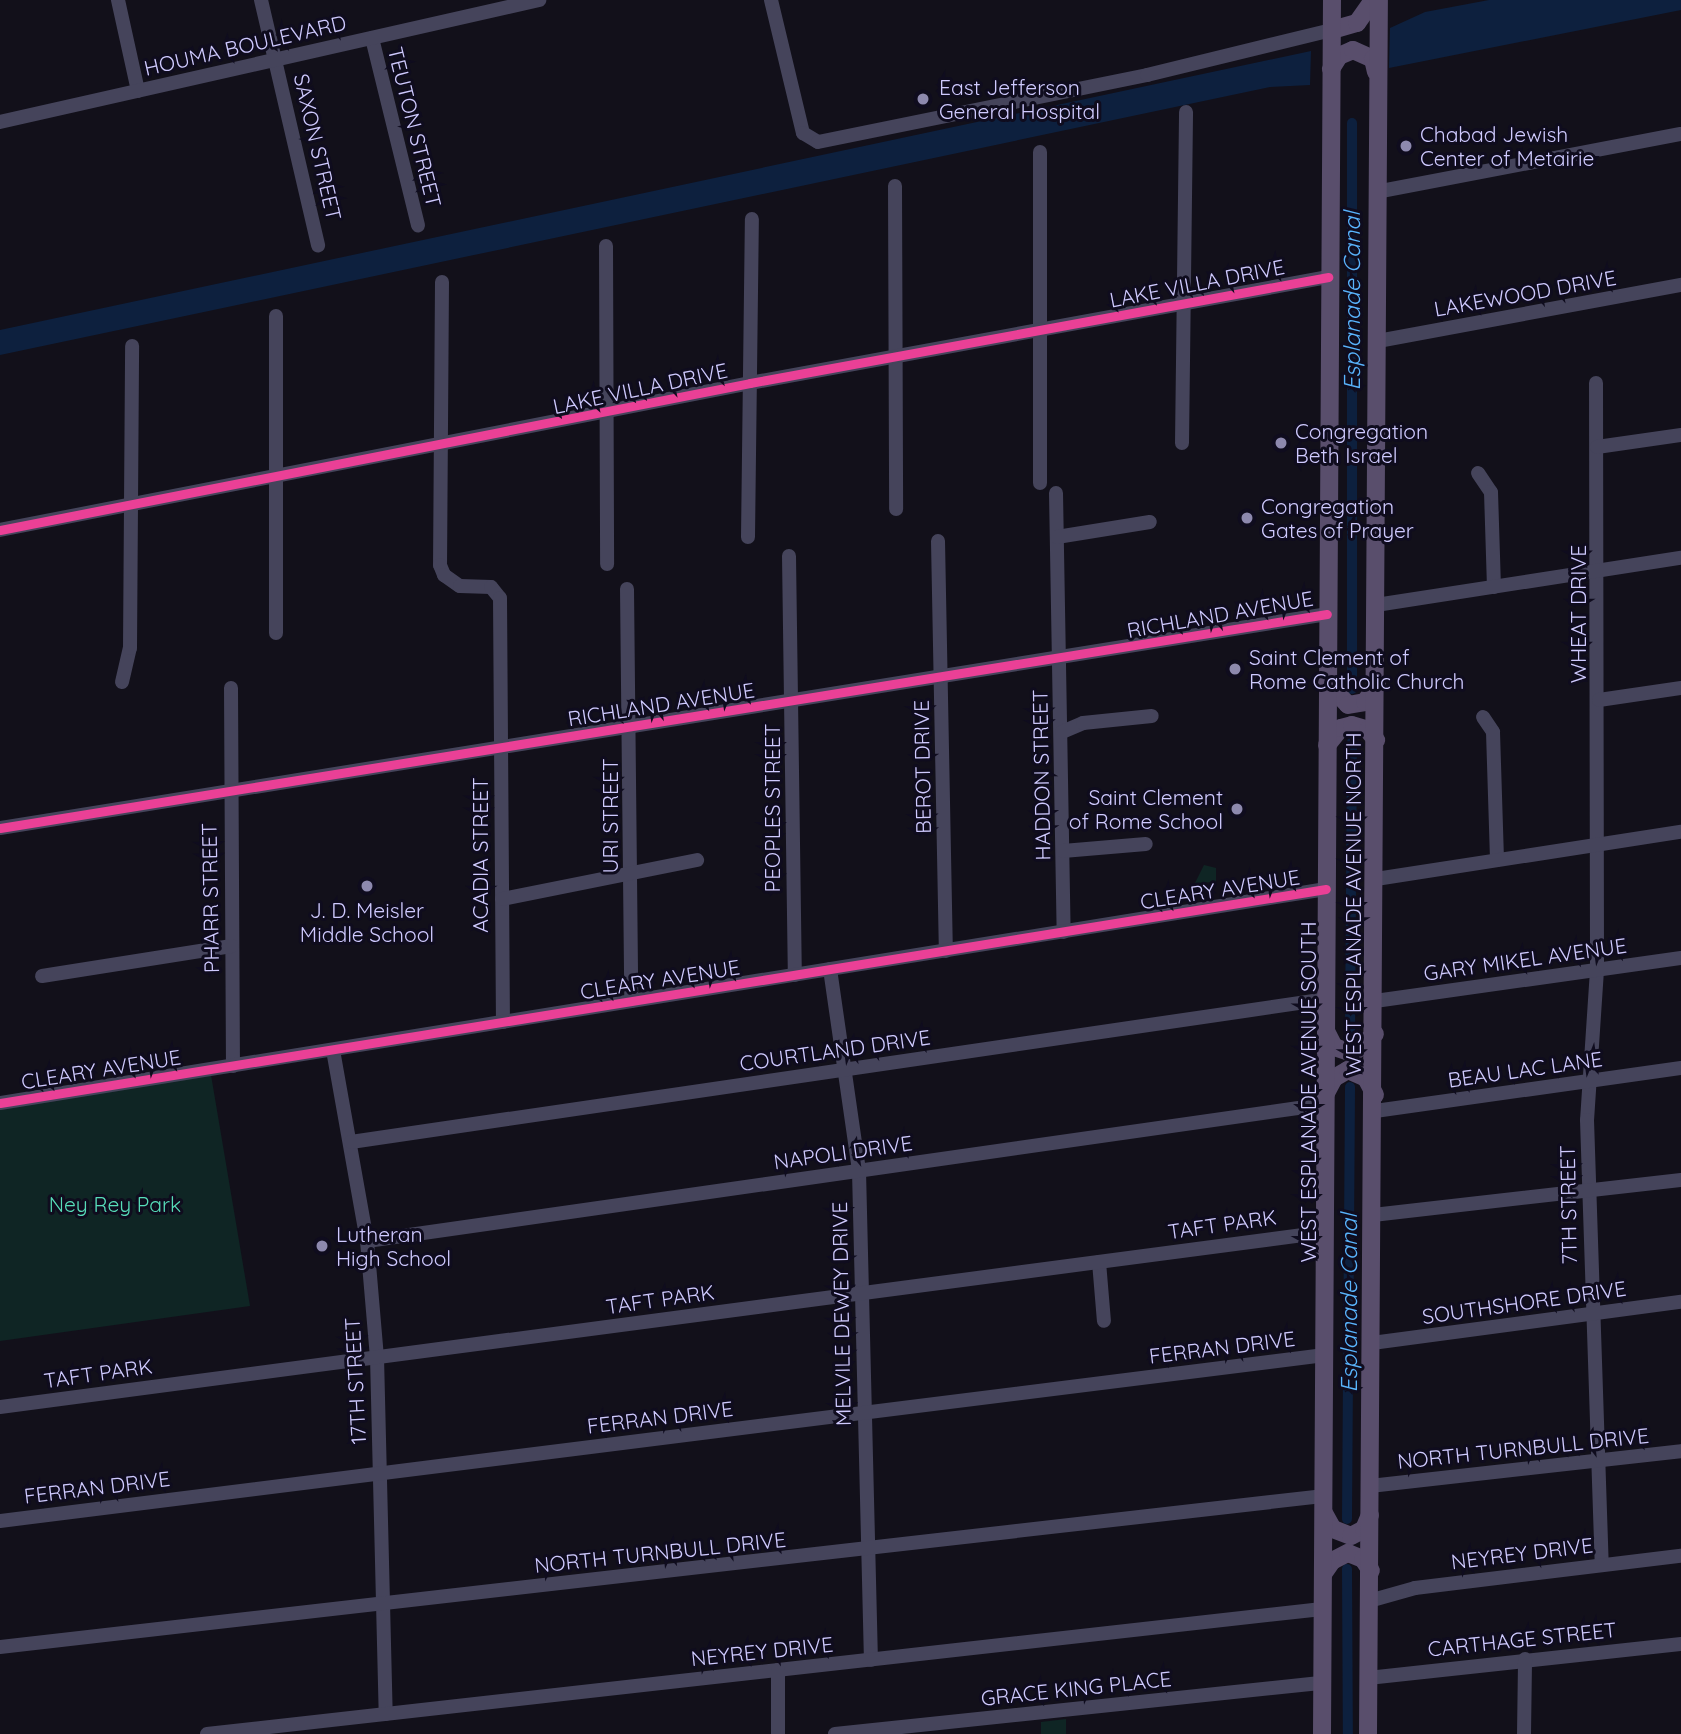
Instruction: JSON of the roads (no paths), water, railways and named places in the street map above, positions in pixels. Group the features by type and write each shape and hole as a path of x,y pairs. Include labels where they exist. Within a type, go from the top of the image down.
{"main road":[{"name":"WEST ESPLANADE AVENUE SOUTH","path":"1322,1734 1328,276 1332,0"},
{"path":"1332,30 1357,23 1373,0"},
{"name":"WEST ESPLANADE AVENUE NORTH","path":"1368,1734 1376,1034 1376,192 1379,0"},
{"path":"1331,76 1344,51 1359,50 1373,59 1377,75"},
{"path":"1327,683 1348,705 1365,702 1377,684"},
{"path":"1327,745 1341,728 1352,725 1367,730 1376,740"},
{"path":"1326,1031 1334,1047 1353,1053 1376,1034"},
{"path":"1326,1098 1334,1078 1348,1070 1366,1078 1375,1103"},
{"path":"1324,1505 1333,1529 1351,1536 1364,1529 1370,1515"},
{"path":"1323,1574 1332,1561 1348,1553 1363,1559 1371,1571"}],"street":[{"path":"118,0 138,91"},
{"name":"SAXON STREET","path":"261,0 318,245"},
{"name":"HOUMA BOULEVARD","path":"0,122 372,38 489,6 540,0"},
{"path":"771,0 803,134 818,142 1147,75 1332,30"},
{"name":"TEUTON STREET","path":"372,38 418,225"},
{"path":"1182,443 1186,112"},
{"path":"1376,192 1681,134"},
{"path":"1040,152 1040,483"},
{"path":"895,186 897,509"},
{"path":"748,537 752,219"},
{"path":"606,246 607,564"},
{"name":"LAKE VILLA DRIVE","path":"0,530 607,414 750,383 1328,276"},
{"path":"440,445 442,282"},
{"name":"LAKEWOOD DRIVE","path":"1377,341 1681,285"},
{"path":"276,316 276,633"},
{"path":"122,682 130,648 132,346"},
{"name":"WHEAT DRIVE","path":"1596,383 1599,572 1597,845"},
{"path":"1597,447 1681,435"},
{"name":"ACADIA STREET","path":"440,445 440,565 444,575 460,586 495,590 500,603 503,1022"},
{"path":"1478,473 1491,492 1494,587"},
{"name":"HADDON STREET","path":"1056,493 1064,932"},
{"path":"1056,537 1150,522"},
{"name":"BEROT DRIVE","path":"939,541 946,951"},
{"name":"PEOPLES STREET","path":"789,556 795,975"},
{"path":"1376,606 1681,558"},
{"name":"URI STREET","path":"627,589 631,727 631,1001"},
{"name":"RICHLAND AVENUE","path":"0,828 1327,614"},
{"name":"PHARR STREET","path":"231,688 229,790 233,1066"},
{"path":"1599,700 1681,688"},
{"path":"1062,732 1083,723 1152,716"},
{"path":"1483,716 1493,732 1497,860"},
{"path":"1376,879 1681,832"},
{"path":"1063,851 1146,844"},
{"name":"7TH STREET","path":"1597,845 1597,970 1589,1080 1588,1191 1602,1564"},
{"path":"502,899 698,860"},
{"name":"CLEARY AVENUE","path":"0,1103 1326,889"},
{"path":"42,976 232,946"},
{"name":"GARY MIKEL AVENUE","path":"1375,1000 1681,958"},
{"name":"MELVILE DEWEY DRIVE","path":"830,969 859,1171 871,1660"},
{"name":"COURTLAND DRIVE","path":"351,1143 1326,999"},
{"name":"17TH STREET","path":"333,1050 367,1241 377,1357 381,1605 386,1714"},
{"name":"BEAU LAC LANE","path":"1375,1103 1681,1068"},
{"name":"NAPOLI DRIVE","path":"367,1241 859,1171 1326,1098"},
{"path":"1373,1215 1681,1181"},
{"name":"TAFT PARK","path":"0,1407 1325,1232"},
{"path":"1099,1262 1104,1321"},
{"name":"SOUTHSHORE DRIVE","path":"1372,1343 1681,1302"},
{"name":"FERRAN DRIVE","path":"0,1521 1325,1355"},
{"name":"NORTH TURNBULL DRIVE","path":"1370,1486 1681,1451"},
{"name":"NORTH TURNBULL DRIVE","path":"0,1647 868,1549 1324,1505"},
{"name":"NEYREY DRIVE","path":"1369,1601 1415,1588 1681,1556"},
{"name":"NEYREY DRIVE","path":"207,1734 1322,1609"},
{"name":"CARTHAGE STREET","path":"1368,1678 1681,1644"},
{"path":"1524,1734 1525,1659"},
{"path":"778,1670 778,1734"},
{"name":"GRACE KING PLACE","path":"835,1734 1322,1683"}],"water":[{"path":"1489,0 1681,0 1681,10 1389,68 1390,28 1425,12"},
{"path":"1311,51 1310,85 1270,87 0,355 0,330"}],"waterway":[{"name":"Esplanade Canal","path":"1352,123 1352,689"},
{"name":"Esplanade Canal","path":"1350,1035 1352,742"},
{"name":"Esplanade Canal","path":"1347,1519 1350,1087"},
{"name":"Esplanade Canal","path":"1347,1569 1348,1734"}],"place":[{"name":"East Jefferson General Hospital","path":"923,99"},
{"name":"Chabad Jewish Center of Metairie","path":"1406,146"},
{"name":"Congregation Beth Israel","path":"1281,443"},
{"name":"Congregation Gates of Prayer","path":"1247,518"},
{"name":"Saint Clement of Rome Catholic Church","path":"1235,669"},
{"name":"Saint Clement of Rome School","path":"1237,809"},
{"name":"J. D. Meisler Middle School","path":"367,886"},
{"name":"Lutheran High School","path":"322,1246"}],"park label":[{"name":"Ney Rey Park","path":"115,1204"}]}
